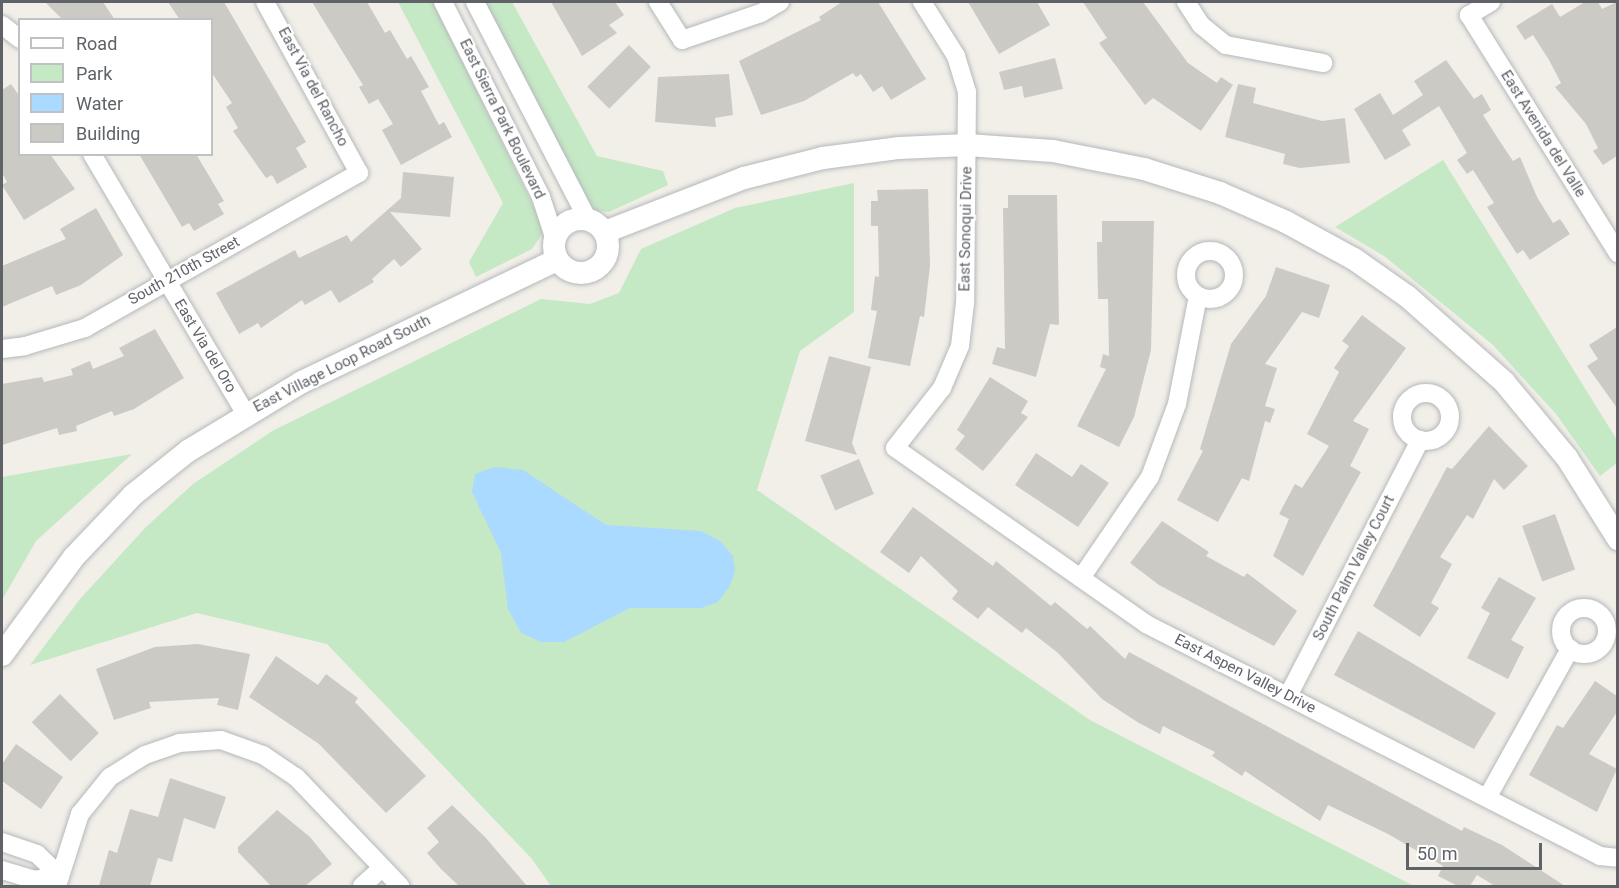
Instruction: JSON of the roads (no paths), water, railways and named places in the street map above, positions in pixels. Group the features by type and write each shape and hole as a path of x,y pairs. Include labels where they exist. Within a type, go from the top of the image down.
{"street":[{"name":"East Via del Rancho","path":"266,2 359,173"},
{"name":"East Sierra Park Boulevard","path":"443,2 541,197 556,250"},
{"name":"East Sierra Park Boulevard","path":"475,2 596,226"},
{"path":"658,2 682,40 761,14 780,2"},
{"name":"East Sonoqui Drive","path":"895,448 942,388 960,346 967,92 956,56 922,2"},
{"path":"1186,2 1201,25 1226,45 1323,63"},
{"name":"East Avenida del Valle","path":"1491,2 1469,15 1617,253"},
{"path":"2,25 18,37"},
{"path":"596,226 608,249 594,270 578,273 556,250 571,221 596,226 744,178 823,158 967,145 1053,151 1144,169 1220,193 1353,259 1457,336 1504,382 1567,458 1617,539"},
{"name":"East Via del Oro","path":"93,156 165,282 245,413"},
{"name":"South 210th Street","path":"2,349 25,346 85,328 359,173"},
{"name":"East Village Loop Road South","path":"2,655 74,556 133,495 245,413 556,250"},
{"path":"1081,578 1150,477 1178,404 1198,296"},
{"name":"South Palm Valley Court","path":"1288,696 1420,440"},
{"name":"East Aspen Valley Drive","path":"895,448 1146,624 1600,856 1617,858"},
{"path":"1487,798 1570,649"},
{"path":"59,881 80,814 110,777 145,755 179,743 221,740 263,755 296,777 400,886"},
{"path":"2,842 38,854 59,881"},
{"path":"362,886 382,868"},
{"path":"2,870 34,880 59,881"}],"water":[{"path":"495,467 523,470 606,525 701,531 720,541 733,556 735,572 729,587 718,602 701,608 630,608 564,642 541,642 521,633 508,609 501,553 472,492 475,474"}]}
